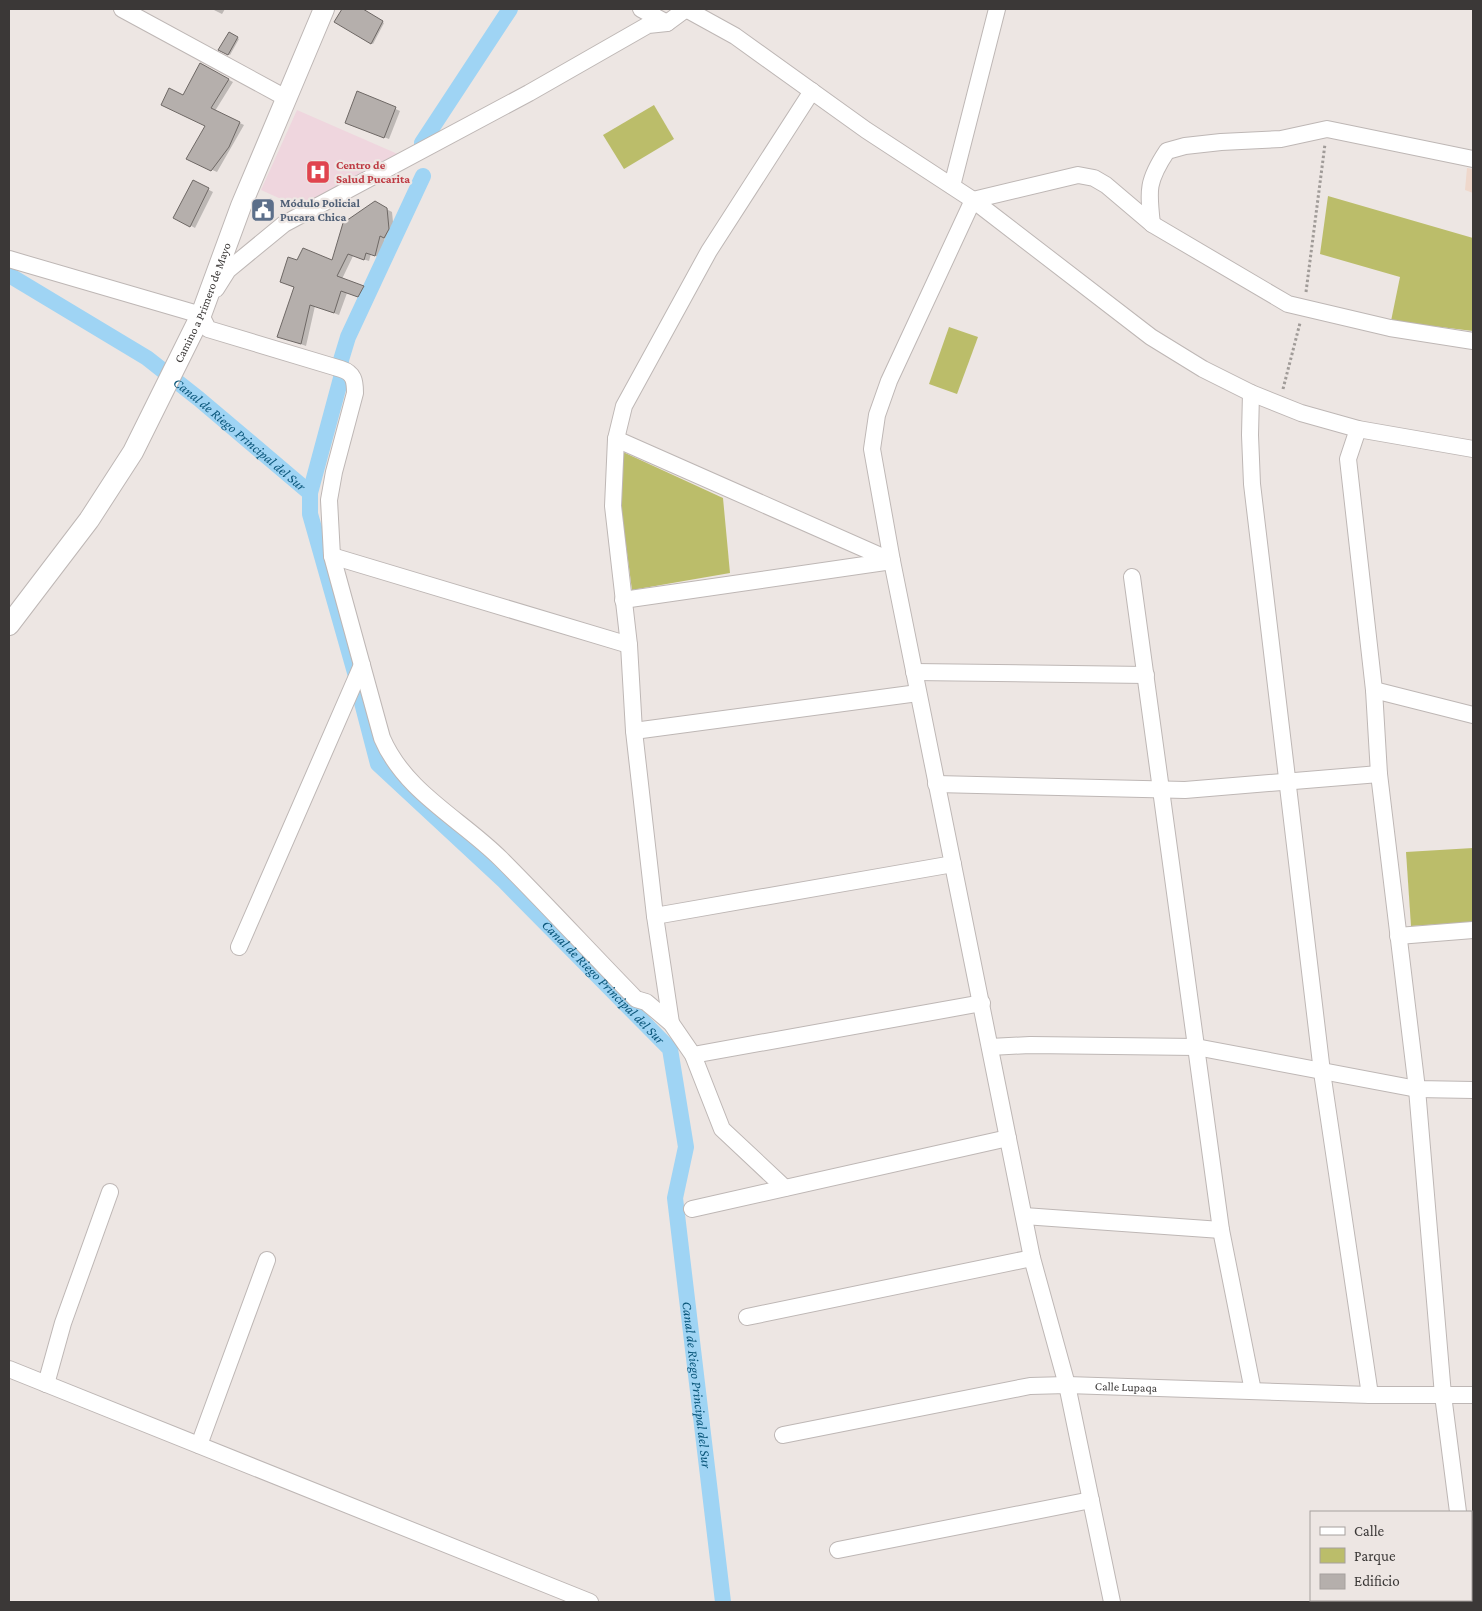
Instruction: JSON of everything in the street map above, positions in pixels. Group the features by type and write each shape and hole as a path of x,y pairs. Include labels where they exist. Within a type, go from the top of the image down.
{"main road":[{"name":"Camino a Primero de Mayo","path":"9,625 89,520 133,452 201,315 241,206 324,9"}],"street":[{"path":"122,9 286,98"},
{"path":"641,9 667,23"},
{"path":"201,315 228,270 284,224 512,102 648,25 667,23 686,9 735,36 866,130 973,200 1151,337 1203,369 1251,393 1301,413 1358,429 1473,449"},
{"path":"952,186 997,9"},
{"path":"671,1023 655,916 634,730 630,645 613,506 616,439 624,406 709,251 812,91"},
{"path":"1152,224 1149,184 1156,167 1167,151 1185,146 1282,139 1326,129 1473,159"},
{"path":"973,200 1078,175 1094,178 1106,185 1152,224 1288,304 1390,328 1473,341"},
{"path":"973,200 889,381 877,415 872,449 918,693 1032,1258 1067,1385 1112,1602"},
{"path":"9,259 201,315 208,329 346,370 352,376 356,382 355,393 334,472 330,500 332,556 382,738 389,754 411,783 500,857 636,999 646,1002 671,1023 693,1055 722,1129 785,1188"},
{"path":"1251,393 1252,484 1322,1072 1370,1395"},
{"path":"1358,429 1348,459 1374,690 1379,774 1417,1089 1443,1395 1458,1511"},
{"path":"616,439 892,561"},
{"path":"332,556 630,645"},
{"path":"623,600 892,561"},
{"path":"1132,577 1221,1230 1253,1391"},
{"path":"239,947 362,665"},
{"path":"914,672 1146,675"},
{"path":"1374,690 1473,715"},
{"path":"634,730 918,693"},
{"path":"936,784 1185,790 1379,774"},
{"path":"655,916 953,864"},
{"path":"1398,936 1473,930"},
{"path":"693,1055 982,1003"},
{"path":"990,1047 1030,1045 1196,1047 1417,1089 1473,1090"},
{"path":"692,1209 1008,1138"},
{"path":"46,1384 63,1323 110,1192"},
{"path":"1024,1216 1221,1230"},
{"path":"747,1317 1032,1258"},
{"path":"199,1446 266,1260"},
{"path":"9,1370 590,1602"},
{"name":"Calle Lupaqa","path":"783,1435 1030,1386 1067,1385 1370,1395 1473,1395"},
{"path":"838,1550 1091,1500"}],"path":[{"path":"1279,404 1304,308 1326,129"}],"shaded area":[{"name":"Centro de Salud Pucarita","path":"297,110 400,155 301,208 261,190"},
{"path":"1467,168 1473,169 1473,193 1465,190"}],"green space":[{"path":"654,105 674,139 624,169 603,135"},
{"path":"1328,196 1473,238 1473,331 1391,321 1400,277 1320,254"},
{"path":"949,327 978,337 957,394 929,384"},
{"path":"623,452 723,498 730,573 632,590 620,500"},
{"path":"1473,848 1473,922 1411,926 1406,852"}],"building":[{"path":"342,9 363,9 383,21 371,44 334,22"},
{"path":"229,32 238,37 228,55 218,50"},
{"path":"200,63 229,79 211,108 240,122 229,147 211,171 186,159 205,126 161,105 169,88 183,95"},
{"path":"357,91 396,107 384,138 345,123"},
{"path":"193,180 209,188 190,227 173,218"},
{"path":"268,201 273,216 258,221 253,208 254,205"},
{"path":"375,201 387,208 389,229 384,238 380,236 375,256 366,253 364,260 348,254 337,276 364,286 358,297 341,291 334,313 310,305 301,344 277,337 294,287 280,282 288,257 297,260 303,248 332,260 343,223"}],"waterway":[{"path":"422,143 510,9"},
{"path":"310,493 341,378 341,360 348,337 423,176"},
{"name":"Canal de Riego Principal del Sur","path":"9,275 147,358 199,399 310,493 310,514 356,676"},
{"name":"Canal de Riego Principal del Sur","path":"360,695 378,764 504,881 670,1049 686,1147 675,1198 723,1602"}],"place":[{"name":"Centro de Salud Pucarita","path":"318,172"},
{"name":"Módulo Policial Pucara Chica","path":"263,210"}]}
